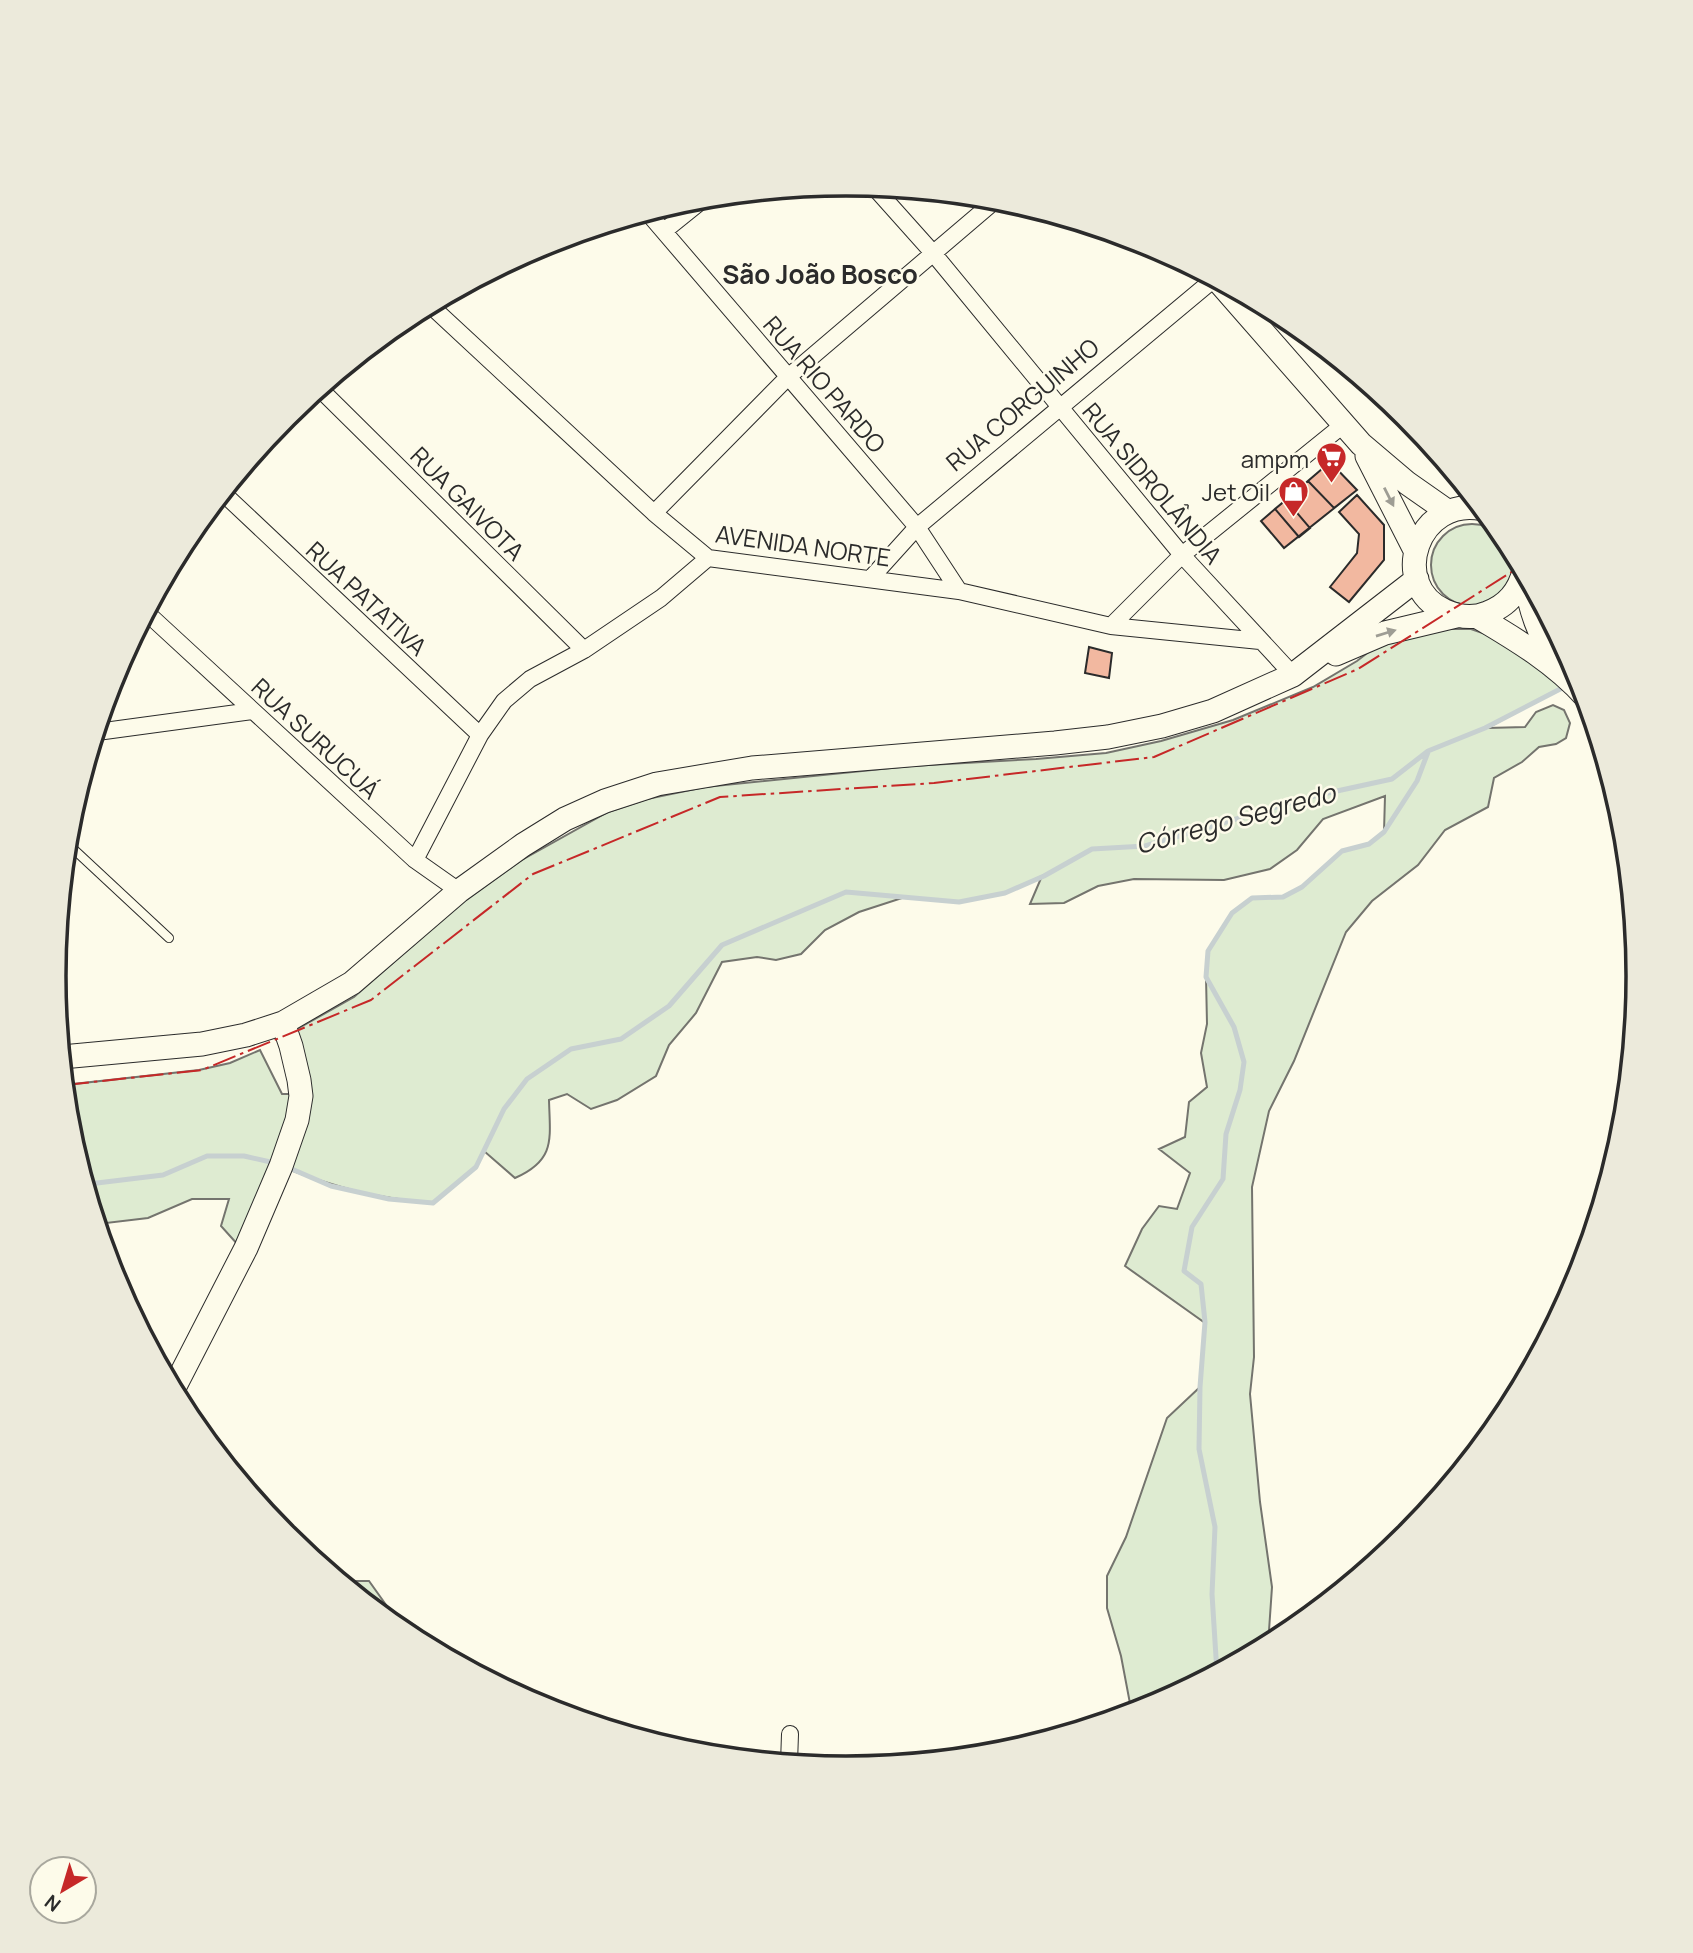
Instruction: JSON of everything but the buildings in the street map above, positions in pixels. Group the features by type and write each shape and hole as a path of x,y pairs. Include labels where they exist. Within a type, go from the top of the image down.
{"main road":[{"path":"1234,300 1360,444 1407,483 1447,511"},
{"path":"1360,444 1415,550 1417,579 1426,596 1439,608 1467,616 1519,641 1566,676"},
{"path":"1415,550 1421,534 1432,521 1447,511 1469,508"},
{"path":"1297,673 1417,579"},
{"path":"71,1056 202,1044 246,1035 283,1023 352,983 459,891 523,845 565,819 605,801 657,784 752,768 1108,737 1162,726 1213,711 1385,633 1498,609 1514,594 1520,582"},
{"path":"1529,599 1540,635 1566,676"},
{"path":"179,1379 246,1248 298,1121 301,1096 291,1046 283,1023"}],"street":[{"name":"RUA SIDROLÂNDIA","path":"883,197 933,253 1182,555 1260,641 1297,673"},
{"path":"654,513 788,377 985,209"},
{"path":"664,231 687,213"},
{"name":"RUA RIO PARDO","path":"655,221 917,527 959,591"},
{"name":"RUA CORGUINHO","path":"871,578 917,527 1207,285"},
{"name":"AVENIDA NORTE","path":"438,313 654,513 708,558 959,591 1111,625 1260,641"},
{"name":"RUA GAIVOTA","path":"326,395 584,650"},
{"path":"1111,625 1182,555 1343,425"},
{"name":"RUA PATATIVA","path":"230,500 480,736"},
{"path":"415,860 480,736 504,701 530,679 584,650 661,598 708,558"},
{"name":"RUA SURUCUÁ","path":"154,619 415,860 459,891"},
{"path":"107,731 252,711"},
{"path":"789,1754 790,1734"}],"lane":[{"path":"77,852 169,938"}],"green space":[{"path":"1464,525 1480,525 1495,543 1512,573 1506,588 1495,599 1480,605 1464,605 1449,599 1438,588 1432,573 1432,557 1438,542 1449,531"},
{"path":"1447,629 1471,629 1494,637 1569,684 1487,728 1525,727 1536,712 1553,705 1564,710 1570,723 1566,738 1556,744 1539,747 1522,762 1494,778 1488,807 1445,830 1418,865 1372,901 1346,932 1294,1061 1269,1111 1252,1187 1254,1357 1250,1394 1260,1502 1272,1587 1269,1632 1191,1676 1145,1697 1130,1703 1121,1656 1107,1608 1107,1576 1126,1537 1167,1418 1200,1387 1205,1323 1125,1266 1142,1229 1159,1206 1177,1209 1190,1173 1159,1149 1185,1137 1189,1102 1207,1087 1201,1053 1207,1024 1208,951 1232,913 1252,898 1283,897 1302,887 1342,851 1369,844 1384,832 1385,796 1323,819 1297,850 1270,869 1224,880 1134,879 1098,886 1064,903 1030,904 1042,876 1005,893 959,902 905,897 859,912 825,930 801,954 776,960 757,957 722,962 696,1013 669,1045 656,1076 617,1100 591,1109 567,1094 549,1100 548,1147 538,1164 515,1178 484,1151 476,1167 433,1203 357,1191 285,1168 239,1246 221,1226 229,1199 192,1199 148,1218 107,1223 81,1129 74,1084 199,1070 230,1063 260,1050 282,1094 302,1094 290,1033 354,997 460,904 520,861 608,812 647,799 705,787 911,766 1106,753 1161,741 1233,720 1313,687 1357,661 1383,641"},
{"path":"354,1581 369,1581 387,1606"}],"waterway":[{"name":"Córrego Segredo","path":"287,1167 331,1186 389,1199 433,1203 476,1167 504,1109 527,1079 571,1049 621,1039 669,1006 722,945 846,892 959,902 1005,893 1044,876 1092,849 1145,846 1314,796 1392,779 1428,751 1485,728 1566,686"},
{"path":"1216,1662 1212,1594 1215,1527 1199,1449 1205,1322 1201,1284 1184,1271 1192,1227 1223,1179 1226,1134 1240,1090 1244,1062 1234,1027 1206,977 1208,951 1232,913 1252,898 1283,897 1302,887 1342,851 1369,844 1384,832 1417,781 1428,752"},
{"name":"Córrego Segredo","path":"94,1183 163,1175 207,1156 244,1156 275,1163"}],"power":[{"path":"74,1084 202,1070 371,1000 533,874 720,797 934,783 1154,757 1358,669 1513,571"}],"place":[{"name":"ampm","path":"1332,485"},
{"name":"Jet Oil","path":"1293,518"}],"district":[{"name":"São João Bosco","path":"820,274"}]}
